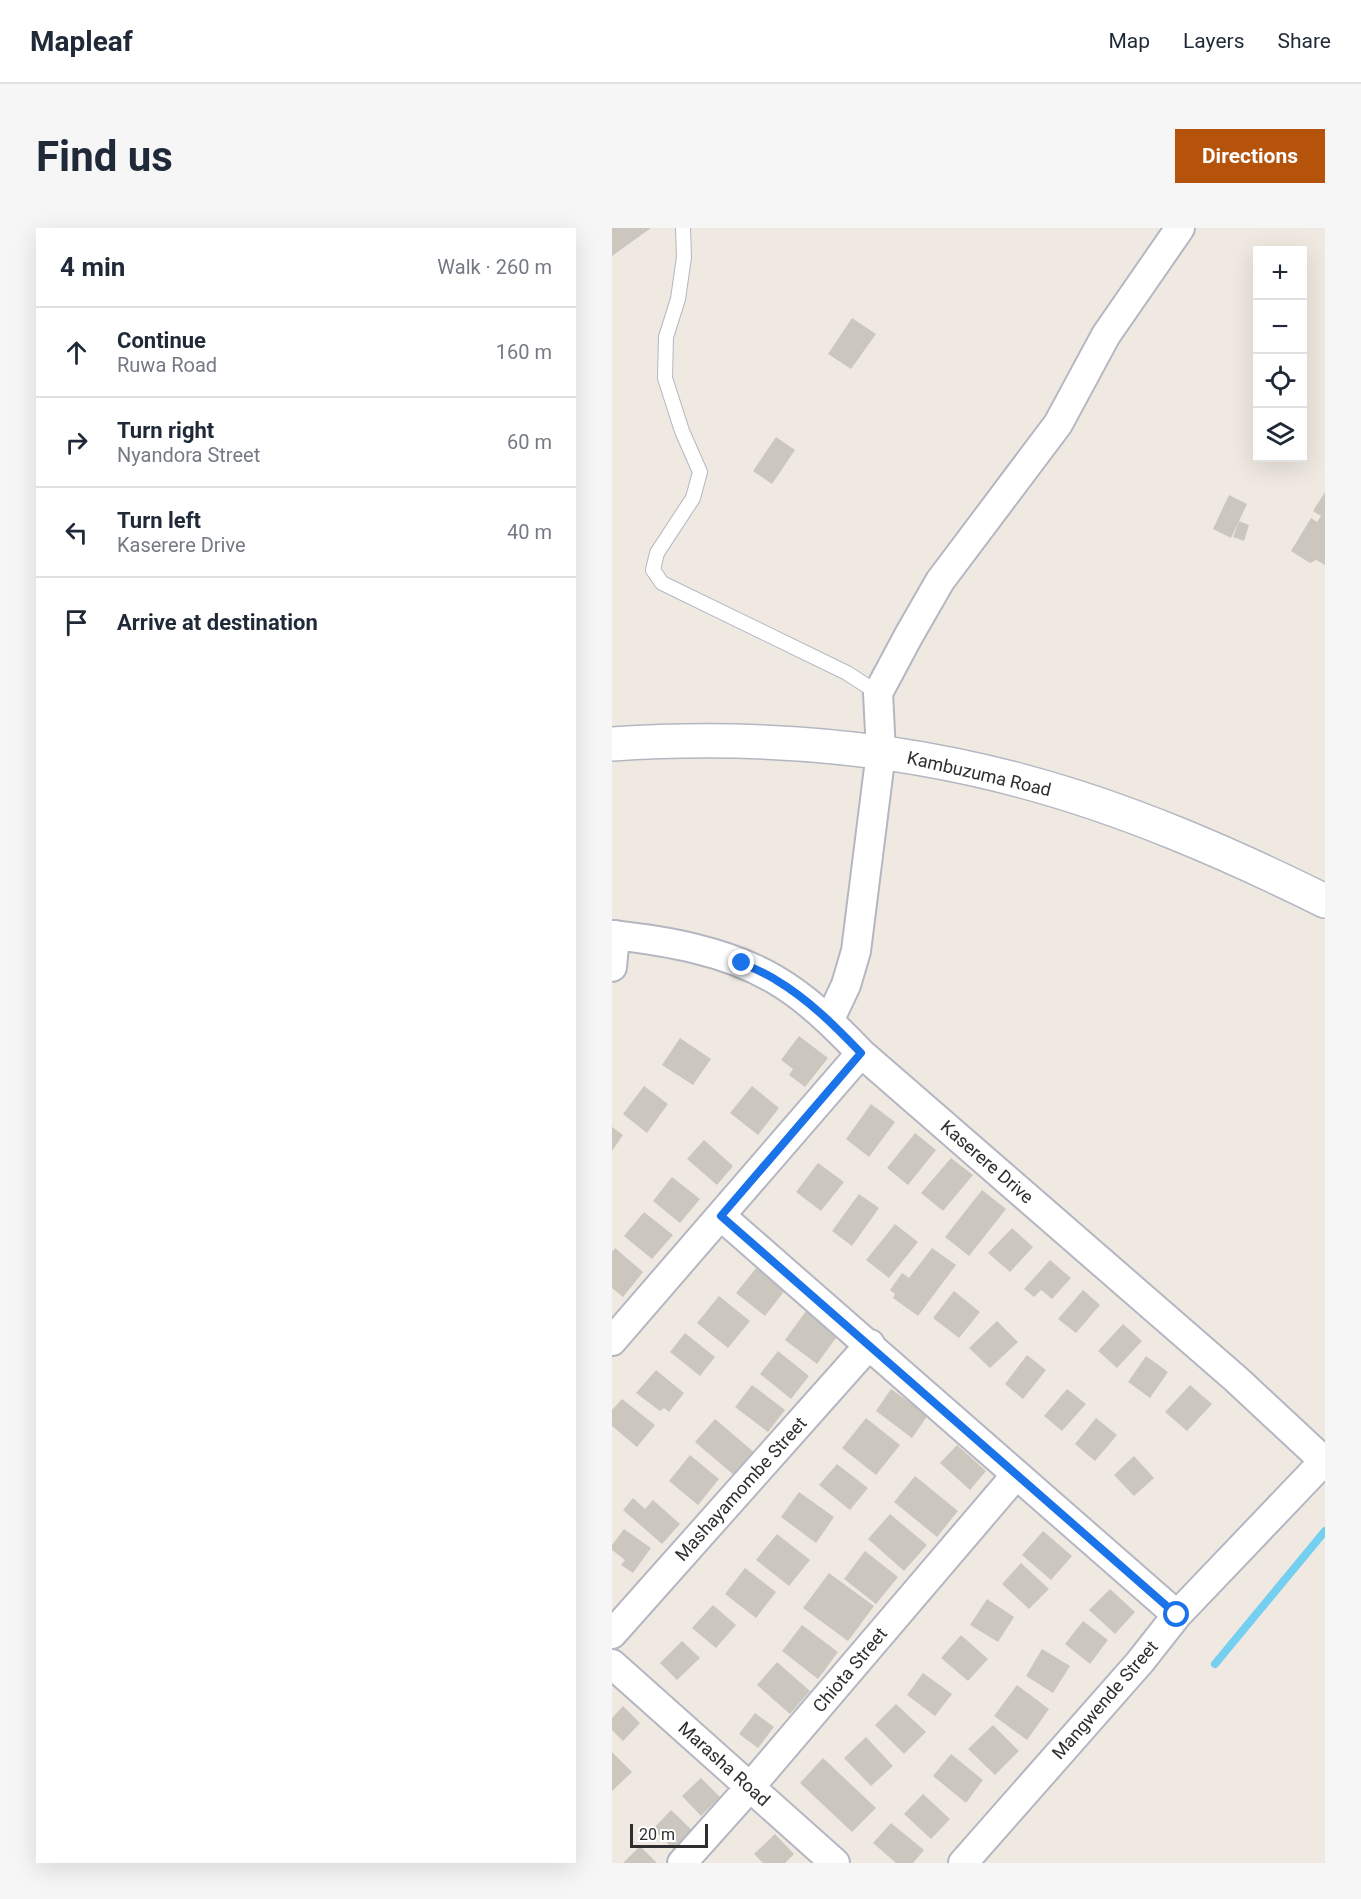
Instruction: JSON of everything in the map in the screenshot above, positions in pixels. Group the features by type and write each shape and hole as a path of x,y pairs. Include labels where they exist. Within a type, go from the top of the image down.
{"main road":[{"name":"Kambuzuma Road","path":"612,744 671,740 778,742 882,752 1022,781 1103,807 1184,837 1325,901"}],"street":[{"path":"829,1021 846,985 856,951 882,752 878,693 940,581 1058,424 1106,335 1180,228"},
{"path":"612,967 613,935"},
{"name":"Kaserere Drive","path":"613,935 670,944 742,963 775,979 829,1021 861,1053 1236,1378 1324,1461"},
{"path":"612,1341 861,1053"},
{"path":"721,1216 1177,1615"},
{"name":"Mashayamombe Street","path":"612,1634 870,1344"},
{"name":"Mangwende Street","path":"963,1863 1140,1662 1177,1615 1324,1461"},
{"name":"Chiota Street","path":"682,1863 750,1787 1016,1475"},
{"name":"Marasha Road","path":"612,1664 836,1863"}],"lane":[{"path":"683,228 684,257 678,299 666,337 665,378 681,431 700,472 693,498 657,553 653,570 662,583 847,673 878,693"}],"building":[{"path":"612,228 651,228 612,256"},
{"path":"852,318 876,334 851,369 828,354"},
{"path":"776,437 795,450 772,484 753,471"},
{"path":"1325,492 1325,565 1316,560 1310,563 1291,551 1311,518 1317,522 1321,516 1313,511"},
{"path":"1229,495 1247,504 1231,538 1213,529"},
{"path":"1239,521 1249,525 1244,541 1233,537"},
{"path":"799,1036 828,1058 805,1087 789,1075 793,1069 781,1060"},
{"path":"680,1038 711,1059 693,1085 662,1065"},
{"path":"644,1086 668,1104 647,1133 623,1114"},
{"path":"752,1086 779,1108 758,1135 730,1113"},
{"path":"871,1104 895,1122 869,1157 846,1139"},
{"path":"612,1127 623,1135 612,1151"},
{"path":"915,1133 936,1150 908,1185 887,1168"},
{"path":"704,1140 733,1166 717,1185 687,1159"},
{"path":"951,1158 973,1175 943,1211 921,1193"},
{"path":"818,1163 844,1182 821,1211 796,1192"},
{"path":"672,1177 700,1199 680,1223 653,1201"},
{"path":"982,1190 1006,1209 969,1256 945,1237"},
{"path":"859,1194 879,1208 852,1246 832,1231"},
{"path":"644,1212 673,1235 652,1259 624,1236"},
{"path":"895,1224 918,1242 889,1278 866,1260"},
{"path":"1012,1228 1033,1247 1010,1272 988,1253"},
{"path":"615,1248 643,1272 623,1297 612,1288 612,1252"},
{"path":"932,1248 956,1265 918,1316 893,1298 895,1294 890,1290 902,1273 909,1278"},
{"path":"1050,1260 1071,1278 1052,1299 1041,1290 1034,1297 1024,1289"},
{"path":"757,1267 786,1289 765,1316 736,1293"},
{"path":"1083,1290 1100,1305 1076,1333 1058,1319"},
{"path":"954,1291 980,1312 959,1338 933,1318"},
{"path":"719,1296 750,1321 728,1348 697,1323"},
{"path":"806,1311 838,1335 817,1364 785,1340"},
{"path":"997,1321 1018,1342 990,1368 969,1348"},
{"path":"1123,1324 1142,1341 1117,1368 1098,1351"},
{"path":"685,1333 715,1357 700,1376 670,1352"},
{"path":"778,1351 809,1376 791,1399 760,1374"},
{"path":"1027,1355 1046,1370 1023,1399 1005,1384"},
{"path":"1146,1356 1168,1372 1150,1398 1128,1382"},
{"path":"656,1370 684,1393 669,1412 664,1408 660,1411 636,1393"},
{"path":"752,1385 785,1410 768,1432 735,1407"},
{"path":"1190,1385 1212,1404 1187,1431 1165,1412"},
{"path":"891,1389 928,1415 912,1438 876,1411"},
{"path":"1067,1389 1086,1404 1062,1431 1044,1416"},
{"path":"622,1399 655,1425 637,1447 612,1426 612,1410"},
{"path":"866,1418 900,1445 876,1475 842,1448"},
{"path":"1096,1418 1117,1435 1095,1461 1075,1444"},
{"path":"715,1419 755,1453 735,1476 695,1442"},
{"path":"957,1445 986,1471 970,1490 940,1463"},
{"path":"690,1455 719,1479 698,1505 669,1481"},
{"path":"1134,1456 1154,1478 1134,1496 1114,1475"},
{"path":"837,1464 868,1488 850,1510 819,1485"},
{"path":"915,1476 958,1511 937,1537 894,1502"},
{"path":"799,1492 834,1517 816,1543 781,1517"},
{"path":"633,1498 645,1509 653,1500 680,1524 662,1544 623,1510"},
{"path":"890,1514 927,1545 904,1571 868,1539"},
{"path":"624,1529 651,1548 633,1573 621,1565 625,1560 612,1550 612,1545"},
{"path":"1043,1531 1072,1556 1051,1580 1022,1555"},
{"path":"777,1534 810,1560 789,1586 756,1560"},
{"path":"865,1551 898,1577 876,1604 844,1579"},
{"path":"1021,1563 1049,1589 1029,1609 1002,1584"},
{"path":"745,1568 776,1592 756,1618 725,1594"},
{"path":"829,1573 874,1606 848,1641 803,1608"},
{"path":"1110,1589 1135,1612 1115,1634 1089,1610"},
{"path":"987,1599 1014,1617 998,1642 970,1625"},
{"path":"713,1605 736,1625 716,1648 692,1628"},
{"path":"1083,1621 1108,1640 1090,1664 1065,1644"},
{"path":"802,1625 838,1652 818,1679 782,1651"},
{"path":"961,1635 988,1659 968,1681 941,1658"},
{"path":"682,1641 700,1658 677,1680 660,1663"},
{"path":"1042,1649 1070,1666 1053,1693 1026,1676"},
{"path":"777,1662 810,1691 790,1714 757,1685"},
{"path":"923,1673 952,1694 935,1716 907,1695"},
{"path":"1017,1685 1049,1709 1027,1740 994,1716"},
{"path":"896,1704 926,1732 904,1754 875,1725"},
{"path":"623,1706 640,1723 623,1741 612,1730 612,1718"},
{"path":"755,1713 774,1727 758,1748 739,1734"},
{"path":"993,1725 1019,1751 995,1775 968,1749"},
{"path":"866,1737 893,1766 871,1786 844,1758"},
{"path":"612,1752 632,1772 612,1791"},
{"path":"951,1754 983,1780 966,1803 933,1776"},
{"path":"823,1758 876,1808 852,1832 800,1783"},
{"path":"701,1778 720,1797 701,1816 682,1796"},
{"path":"923,1794 950,1819 931,1839 904,1814"},
{"path":"671,1810 693,1831 674,1850 653,1829"},
{"path":"891,1823 924,1850 913,1863 896,1863 873,1843"},
{"path":"775,1834 794,1854 785,1863 763,1863 754,1854"},
{"path":"640,1846 657,1863 623,1863"}],"waterway":[{"path":"1215,1664 1325,1531"}],"route":[{"path":"742,963 775,979 797,994 829,1021 861,1053 721,1216 1177,1615"}]}
